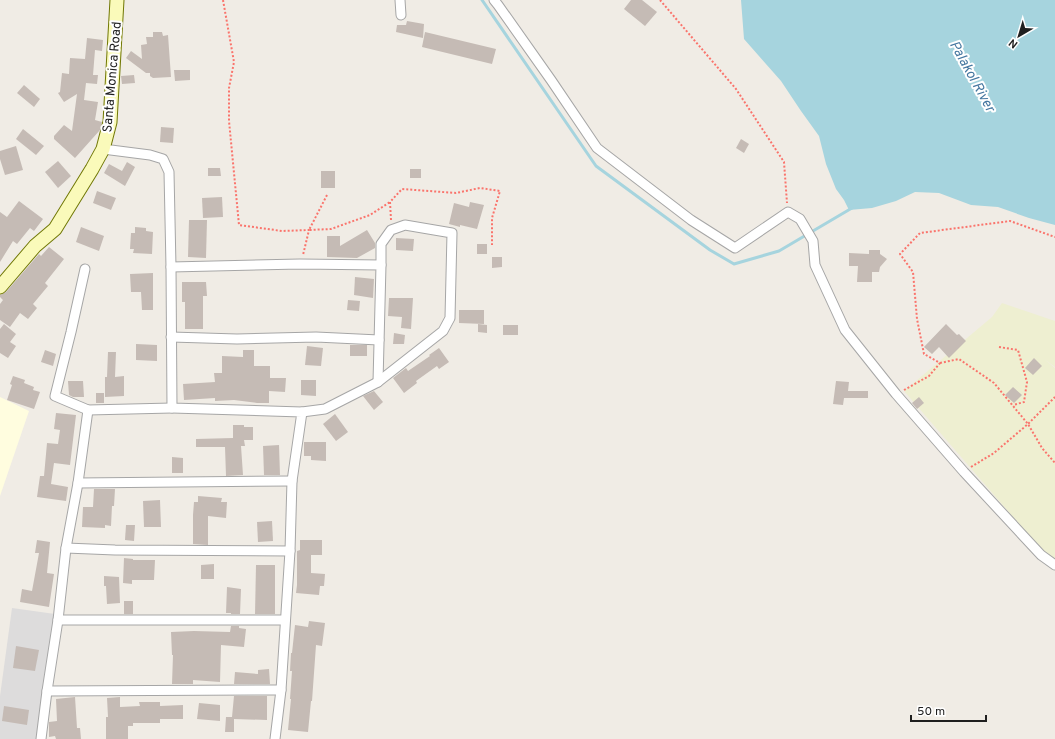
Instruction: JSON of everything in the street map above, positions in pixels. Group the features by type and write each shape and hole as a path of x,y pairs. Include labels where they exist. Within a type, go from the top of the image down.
{"street":[{"name":"Santa Monica Road","path":"0,287 35,246 55,229 103,149 110,122 117,0"},
{"path":"400,0 401,15"},
{"path":"494,0 547,74 597,148 690,220 735,248 788,212 800,219 813,241 814,265 845,330 896,394 964,472 1041,555 1055,565"},
{"path":"103,149 150,155 163,159 169,172 172,408"},
{"path":"85,269 71,332 54,396 88,410 172,408 302,412 325,409 378,382 443,331 450,318 452,233 405,225 391,230 381,244 378,382"},
{"path":"171,267 300,264 381,265"},
{"path":"172,337 237,339 316,337 379,340"},
{"path":"41,739 58,620 66,548 78,483 88,410"},
{"path":"275,739 281,690 290,551 292,481 302,412"},
{"path":"78,483 292,481"},
{"path":"66,548 115,550 290,551"},
{"path":"58,620 285,620"},
{"path":"47,691 281,690"}],"path":[{"path":"223,0 234,62 229,88 229,121 239,225 282,231 331,229 370,215 390,202 402,189 456,193 480,188 500,191 492,218 492,244"},
{"path":"660,0 736,89 784,162 788,212"},
{"path":"300,264 309,230 327,194"},
{"path":"390,202 391,230"},
{"path":"940,363 924,354 917,319 913,272 900,254 920,233 1010,221 1055,237"},
{"path":"999,347 1018,350 1027,382 1024,402 1013,405"},
{"path":"896,394 929,376 940,363 959,359 994,383 1028,424 1042,448 1055,463"},
{"path":"964,472 994,453 1028,424 1055,397"}],"shaded area":[{"path":"0,397 29,411 0,496"},
{"path":"12,608 55,614 38,739 0,739 0,696"}],"green space":[{"path":"1002,303 1055,321 1055,367 1044,359 1055,368 1055,560 1045,554 904,391 992,317"}],"water":[{"name":"Palakol River","path":"741,0 1055,0 1055,225 998,207 971,205 939,193 915,192 896,201 872,208 849,210 836,189 826,164 819,136 781,81 744,39"}],"building":[{"path":"631,0 642,0 657,12 645,26 624,9"},
{"path":"407,21 424,24 423,38 396,32 397,25 406,25"},
{"path":"153,32 162,32 163,36 168,35 171,77 153,78 150,76 150,73 146,73 126,58 131,51 142,59 141,45 147,44 146,37 153,37"},
{"path":"425,32 496,49 492,64 422,47"},
{"path":"87,38 103,40 102,51 95,50 93,75 98,75 97,84 86,83 84,100 98,102 95,120 102,122 100,130 75,158 54,139 54,136 64,125 72,131 77,94 64,102 58,93 60,92 62,73 69,74 70,58 85,59"},
{"path":"174,70 190,70 190,80 175,81"},
{"path":"134,75 135,83 122,84 121,76"},
{"path":"24,85 40,99 34,107 17,93"},
{"path":"161,127 174,128 173,143 160,142"},
{"path":"23,129 44,146 36,155 16,139"},
{"path":"741,139 749,144 744,153 736,148"},
{"path":"16,146 23,170 5,175 0,159 0,151"},
{"path":"58,161 71,176 58,188 45,172"},
{"path":"127,162 135,167 125,186 104,173 109,164 122,171"},
{"path":"208,168 220,168 221,176 208,176"},
{"path":"410,169 421,169 421,178 410,178"},
{"path":"321,171 335,171 335,188 321,188"},
{"path":"97,191 116,198 111,210 93,203"},
{"path":"222,197 223,217 203,218 202,198"},
{"path":"19,201 43,219 34,231 30,228 17,244 13,241 0,262 0,212 7,217"},
{"path":"470,202 484,205 477,229 449,224 454,203 469,207"},
{"path":"189,220 207,220 206,258 188,257"},
{"path":"81,227 104,236 99,251 76,242"},
{"path":"135,227 146,228 146,231 153,232 152,254 133,253 134,249 130,249 131,233 135,233"},
{"path":"367,230 375,243 375,248 357,258 327,257 327,236 340,236 340,246"},
{"path":"396,238 414,239 413,251 396,250"},
{"path":"477,244 487,244 487,254 477,254"},
{"path":"49,247 64,259 45,283 48,286 33,304 37,308 28,319 20,313 10,327 0,320 0,304 3,300 0,295 6,292 39,254 41,256"},
{"path":"869,250 880,250 880,254 887,259 880,267 879,272 872,272 872,282 857,282 858,266 849,266 849,253 869,254"},
{"path":"492,257 502,257 502,267 492,268"},
{"path":"153,273 153,310 142,310 141,292 131,292 130,274"},
{"path":"355,277 374,279 373,298 354,295"},
{"path":"182,282 206,282 207,296 203,296 203,329 185,329 185,302 182,302"},
{"path":"389,298 413,298 411,329 401,328 402,317 388,316"},
{"path":"348,300 360,301 359,311 347,310"},
{"path":"459,310 484,310 484,324 459,323"},
{"path":"4,324 16,334 10,342 16,346 8,358 0,353 0,329"},
{"path":"478,324 487,325 487,333 478,332"},
{"path":"946,324 957,335 959,334 966,341 949,358 939,347 932,354 924,347"},
{"path":"503,325 518,325 518,335 503,335"},
{"path":"394,333 405,335 404,344 393,344"},
{"path":"136,344 157,345 157,361 136,360"},
{"path":"350,345 367,345 367,356 350,356"},
{"path":"307,346 323,348 321,366 305,365"},
{"path":"439,348 449,362 439,369 437,366 416,381 417,383 404,393 393,378 406,368 408,371"},
{"path":"45,350 56,354 53,366 41,362"},
{"path":"243,350 254,350 254,366 270,366 270,378 286,378 285,392 269,391 269,403 234,400 215,401 215,398 184,400 183,384 215,382 214,373 222,373 222,356 243,357"},
{"path":"108,352 116,352 115,377 124,376 124,396 105,397 105,377 107,377"},
{"path":"1034,358 1042,366 1033,375 1025,368"},
{"path":"13,376 25,380 24,383 34,387 33,390 40,392 34,409 7,400 12,385 10,384"},
{"path":"301,380 316,380 316,396 301,395"},
{"path":"68,381 83,381 84,397 73,397 69,395"},
{"path":"836,381 849,382 848,391 868,391 868,398 844,398 843,405 833,404"},
{"path":"1013,387 1022,395 1014,403 1005,395"},
{"path":"374,391 383,402 374,410 363,396"},
{"path":"96,393 104,393 104,403 96,403"},
{"path":"919,397 924,403 917,409 912,403"},
{"path":"56,413 76,415 70,465 54,463 51,484 68,487 66,501 37,497 40,476 44,476 47,443 58,444 60,430 54,429"},
{"path":"335,414 348,432 336,441 323,424"},
{"path":"233,425 253,427 253,440 244,440 245,446 241,446 243,475 226,476 225,447 196,447 196,439 233,438"},
{"path":"304,442 326,442 326,461 311,460 311,456 304,456"},
{"path":"279,445 280,475 264,475 263,446"},
{"path":"172,457 183,458 183,473 172,473"},
{"path":"94,489 115,489 111,526 105,525 105,528 82,527 83,507 93,507"},
{"path":"198,496 222,498 221,502 227,502 226,518 208,516 208,545 193,544 194,502 198,502"},
{"path":"160,500 161,527 144,527 143,501"},
{"path":"272,521 273,541 258,542 257,522"},
{"path":"126,525 135,525 134,541 125,540"},
{"path":"37,540 50,542 47,573 54,574 49,607 20,602 22,589 32,591 39,553 35,553"},
{"path":"300,540 322,540 322,555 311,555 311,573 325,574 324,586 320,586 319,595 296,593 297,551 300,550"},
{"path":"124,558 133,560 155,560 154,580 132,580 132,584 123,583"},
{"path":"214,564 214,579 201,579 201,565"},
{"path":"256,565 275,565 275,614 255,614"},
{"path":"104,576 119,577 120,603 107,604"},
{"path":"227,587 241,589 240,614 226,613"},
{"path":"124,601 133,601 133,614 124,614"},
{"path":"309,621 325,623 322,646 316,645 308,732 288,730 291,699 291,653 295,625 308,627"},
{"path":"231,626 239,626 239,628 246,629 244,647 221,645 220,682 193,680 193,684 172,684 173,655 171,632 230,632"},
{"path":"16,646 39,650 35,671 13,668"},
{"path":"269,669 270,684 234,684 235,672 258,674 258,670"},
{"path":"234,696 267,696 267,720 234,719 234,732 225,732 226,717 232,717"},
{"path":"75,697 77,728 80,728 81,739 56,739 55,736 49,737 49,722 57,721 56,699"},
{"path":"120,697 120,707 140,706 139,702 160,702 160,706 183,705 183,719 160,719 160,723 133,723 133,726 128,726 128,739 106,739 106,717 108,717 107,698"},
{"path":"199,703 220,705 220,721 197,719"},
{"path":"4,706 29,710 27,725 2,721"}],"waterway":[{"path":"482,0 596,166 710,250 734,264 779,251 852,208"}]}
